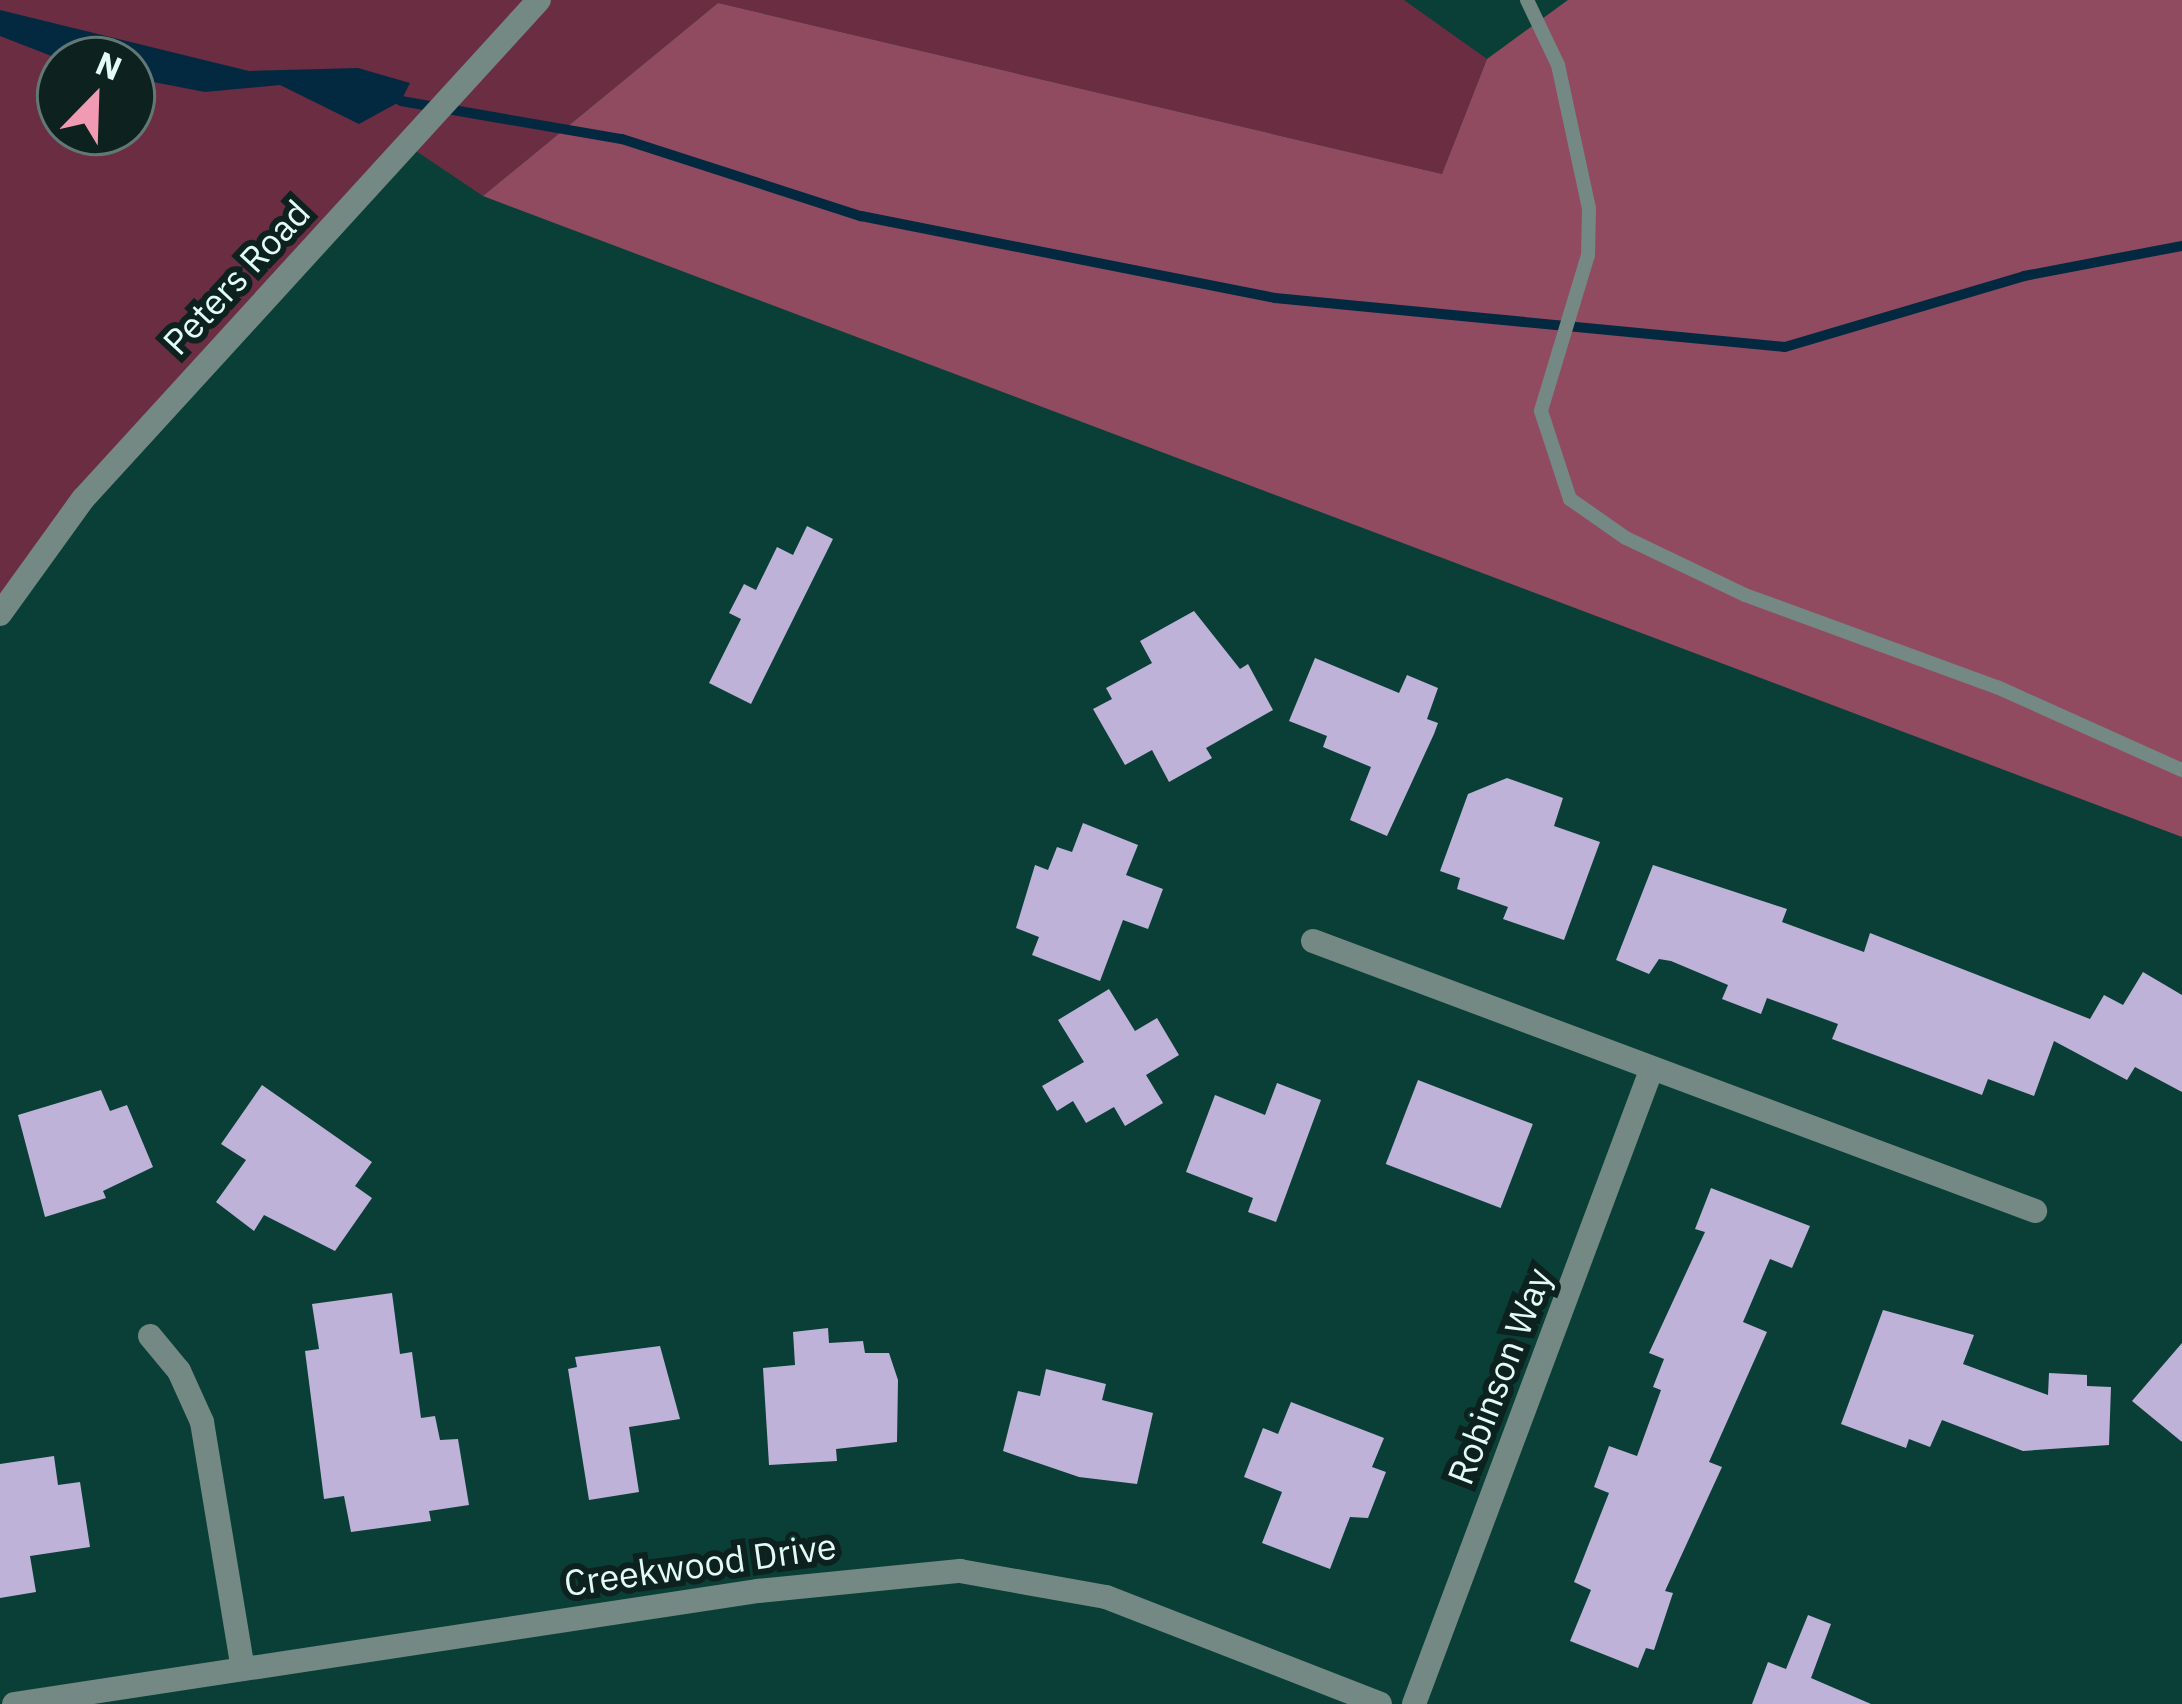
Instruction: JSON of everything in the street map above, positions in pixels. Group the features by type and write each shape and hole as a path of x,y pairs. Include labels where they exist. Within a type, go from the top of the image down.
{"street":[{"name":"Peters Road","path":"0,614 82,499 539,0"},
{"path":"1313,941 1651,1073 2035,1211"},
{"name":"Robinson Way","path":"1414,1704 1651,1073"},
{"path":"150,1336 179,1371 202,1422 243,1669"},
{"name":"Creekwood Drive","path":"14,1704 72,1700 243,1669 872,1576 961,1571 1106,1597 1380,1704"}],"lane":[{"path":"1527,0 1558,65 1580,140 1588,255 1541,411 1570,499 1627,538 1745,595 1997,687 2182,770"}],"shaded area":[{"path":"0,0 1404,0 1487,59 1442,174 718,3 483,196 407,145 83,499 0,614"},
{"path":"1568,0 2182,0 2182,837 483,196 718,3 1442,174 1487,59"}],"water":[{"path":"0,10 106,36 36,36 36,50 0,36"},
{"path":"156,48 249,71 358,68 410,83 401,101 359,124 280,85 205,92 156,83"}],"building":[{"path":"807,526 833,539 751,704 709,683 741,619 729,613 744,584 756,590 777,547 793,555"},
{"path":"1194,611 1240,669 1248,664 1273,710 1206,748 1212,758 1169,782 1152,750 1125,765 1093,709 1112,699 1106,688 1152,663 1140,641"},
{"path":"1315,658 1399,693 1407,675 1438,688 1427,719 1438,723 1387,836 1350,820 1371,767 1323,747 1327,736 1289,721"},
{"path":"1507,778 1563,798 1554,826 1600,842 1564,940 1503,919 1508,907 1457,889 1460,878 1440,871 1468,794"},
{"path":"1083,823 1138,845 1126,875 1163,889 1148,929 1123,920 1100,981 1032,955 1039,937 1016,928 1035,865 1048,870 1057,847 1072,852"},
{"path":"1653,865 1787,909 1782,922 1864,952 1870,933 2090,1019 2104,995 2123,1005 2143,972 2182,995 2182,1092 2135,1067 2127,1080 2054,1041 2034,1096 1988,1079 1982,1095 1832,1039 1838,1024 1767,998 1761,1014 1722,999 1728,985 1671,961 1659,959 1649,974 1616,960"},
{"path":"1109,989 1135,1031 1157,1018 1179,1055 1146,1075 1163,1103 1125,1126 1114,1107 1086,1123 1073,1101 1057,1111 1042,1086 1084,1062 1058,1020"},
{"path":"1418,1080 1533,1124 1501,1208 1386,1164"},
{"path":"1277,1083 1321,1100 1276,1222 1248,1212 1253,1198 1186,1172 1215,1095 1265,1115"},
{"path":"262,1085 372,1162 355,1186 372,1198 335,1251 264,1215 254,1231 216,1202 246,1160 221,1144"},
{"path":"101,1090 110,1111 127,1105 153,1167 103,1191 106,1198 45,1217 18,1115"},
{"path":"1711,1188 1810,1226 1792,1268 1770,1259 1743,1322 1767,1332 1709,1462 1722,1467 1665,1591 1673,1593 1654,1650 1646,1648 1638,1668 1570,1641 1591,1590 1574,1582 1609,1493 1594,1487 1609,1446 1637,1456 1661,1390 1653,1387 1664,1359 1649,1353 1705,1232 1695,1229"},
{"path":"392,1293 400,1354 412,1352 421,1418 435,1416 440,1440 458,1439 469,1505 429,1511 431,1521 351,1532 344,1496 324,1499 305,1351 319,1349 312,1304"},
{"path":"1883,1310 1974,1335 1963,1364 2048,1395 2049,1373 2087,1375 2087,1386 2111,1387 2109,1445 2023,1451 1942,1420 1930,1447 1909,1439 1906,1448 1841,1424"},
{"path":"828,1328 829,1343 863,1341 865,1353 889,1353 898,1380 897,1442 836,1449 837,1461 769,1465 763,1368 795,1365 793,1332"},
{"path":"2182,1343 2182,1442 2132,1401"},
{"path":"660,1346 680,1419 629,1427 639,1492 589,1500 568,1369 577,1367 575,1357"},
{"path":"1046,1369 1106,1384 1102,1400 1153,1413 1137,1484 1079,1477 1003,1451 1018,1391 1040,1396"},
{"path":"1291,1402 1384,1438 1372,1467 1386,1472 1368,1518 1350,1517 1330,1569 1262,1543 1282,1492 1244,1477 1263,1428 1278,1434"},
{"path":"54,1456 58,1485 80,1482 90,1547 30,1556 36,1592 0,1598 0,1464"},
{"path":"1808,1615 1831,1624 1811,1678 1871,1704 1752,1704 1768,1662 1786,1669"}],"waterway":[{"path":"401,101 622,139 861,216 1275,298 1785,347 2024,276 2182,246"}]}
